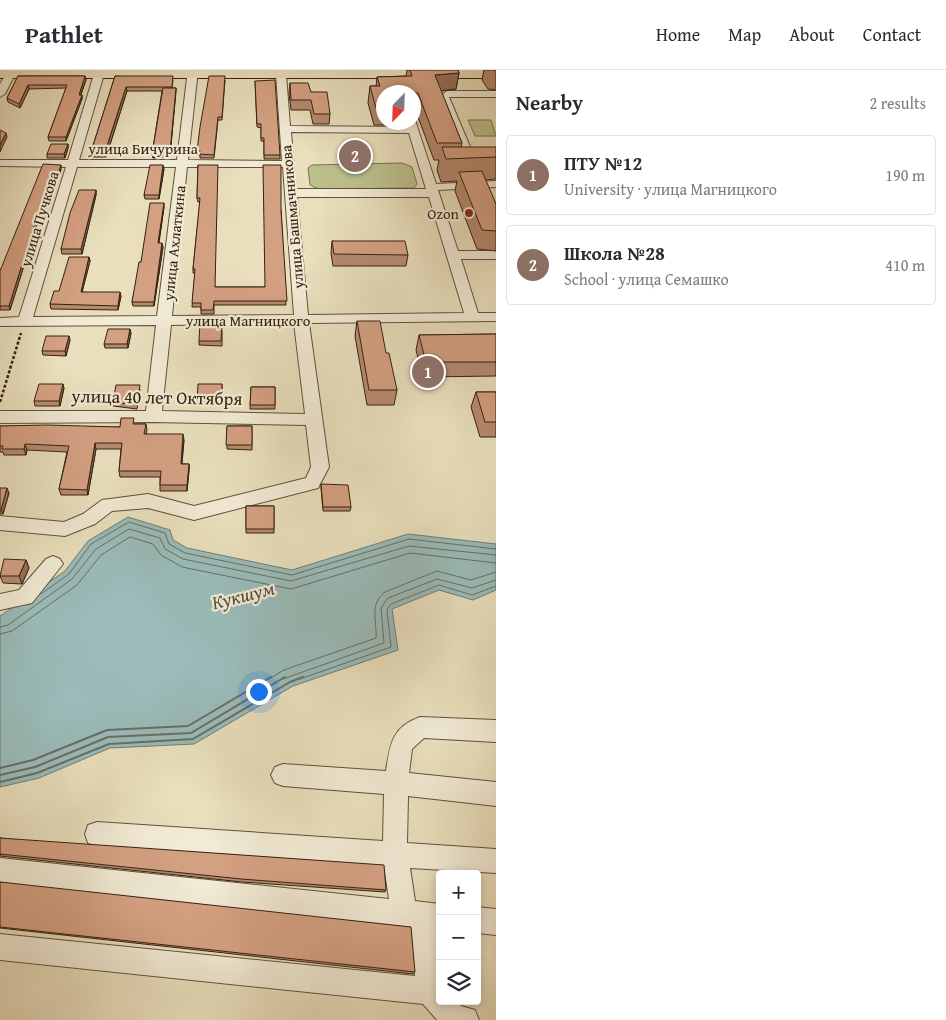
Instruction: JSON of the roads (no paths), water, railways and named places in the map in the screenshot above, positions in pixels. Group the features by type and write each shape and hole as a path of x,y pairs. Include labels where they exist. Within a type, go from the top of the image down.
{"main road":[{"path":"6,73 393,74 463,72 496,74"}],"street":[{"name":"улица Ахлаткина","path":"153,416 166,320 193,72"},
{"path":"0,94 6,73"},
{"name":"улица Башмачникова","path":"0,523 65,529 89,519 108,505 148,501 194,513 312,483 320,467 301,319 286,164 284,129 286,73"},
{"name":"улица Пучкова","path":"25,321 99,74"},
{"path":"393,74 398,85"},
{"path":"496,94 444,96 466,151 472,154 496,154"},
{"path":"284,129 376,127"},
{"path":"414,130 429,165 434,190 473,318"},
{"name":"улица Бичурина","path":"0,163 182,162 286,164"},
{"path":"468,164 496,164"},
{"path":"289,193 434,190 446,185 495,191"},
{"path":"454,255 496,255"},
{"name":"улица Магницкого","path":"0,322 496,317"},
{"name":"улица 40 лет Октября","path":"0,417 153,416 313,420"},
{"path":"0,602 25,597 53,564"},
{"path":"465,1020 454,1020 430,991 422,916 395,853 396,783 401,744 420,727 496,731"},
{"path":"284,775 396,783 496,794"},
{"path":"96,834 496,861"},
{"path":"0,871 422,916"},
{"path":"481,920 496,922"},
{"path":"0,946 430,991"}],"water":[{"name":"Кукшум","path":"128,517 170,530 173,540 187,548 292,570 408,534 496,544 496,590 473,600 439,590 392,609 398,650 293,686 194,744 110,748 39,778 0,787 0,616 65,571 88,541"}],"place":[{"name":"Школа №28","path":"355,156"},
{"name":"Ozon","path":"469,213"},
{"name":"ПТУ №12","path":"428,372"}]}
